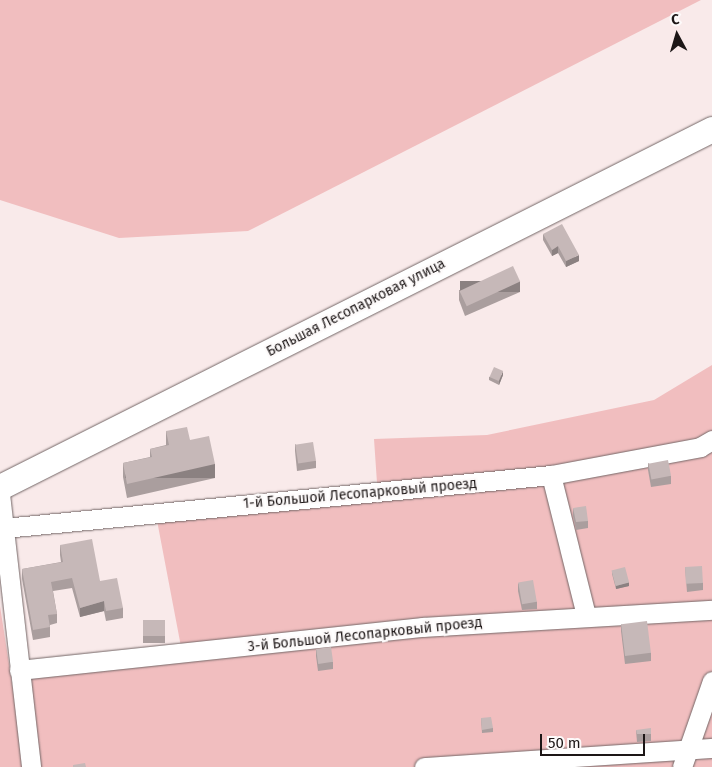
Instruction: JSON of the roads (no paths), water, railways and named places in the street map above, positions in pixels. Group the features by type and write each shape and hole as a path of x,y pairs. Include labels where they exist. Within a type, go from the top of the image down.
{"main road":[{"name":"Большая Лесопарковая улица","path":"0,487 712,129"}],"street":[{"name":"1-й Большой Лесопарковый проезд","path":"4,528 551,476 700,447 712,440"},
{"path":"551,476 586,615"},
{"path":"0,494 31,767"},
{"name":"3-й Большой Лесопарковый проезд","path":"19,670 586,615 712,610"},
{"path":"684,758 712,681"},
{"path":"424,767 684,758 712,748"}]}
